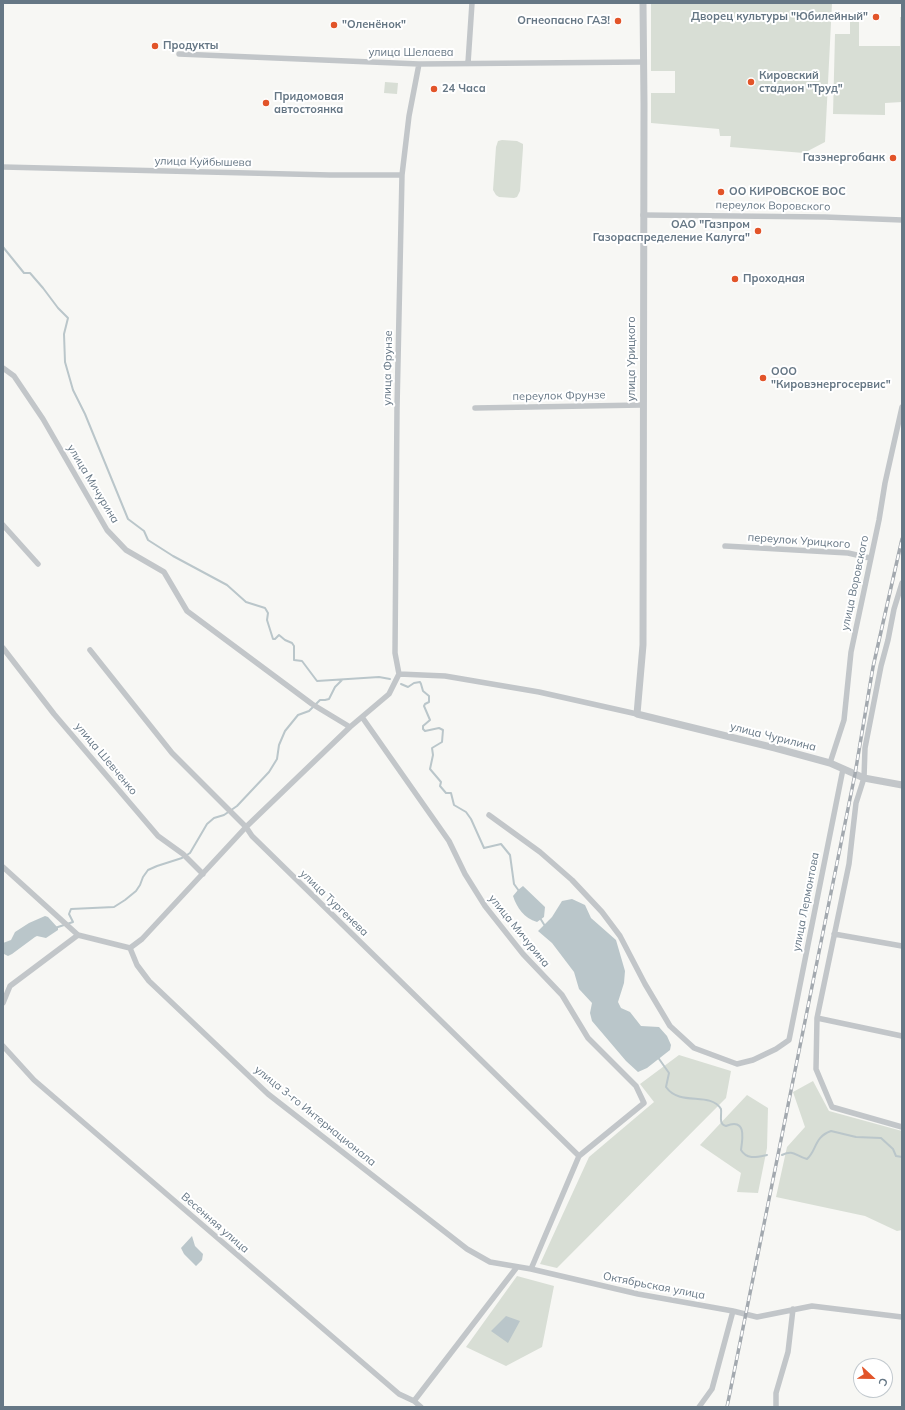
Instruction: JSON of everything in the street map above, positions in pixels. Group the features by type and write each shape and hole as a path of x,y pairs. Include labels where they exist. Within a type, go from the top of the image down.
{"street":[{"path":"468,63 472,3"},
{"name":"улица Урицкого","path":"637,714 643,645 643,3"},
{"name":"улица Шелаева","path":"179,54 419,64 643,62"},
{"name":"улица Фрунзе","path":"399,674 396,653 397,408 402,175 408,116 419,64"},
{"name":"улица Куйбышева","path":"3,167 330,175 402,175"},
{"name":"переулок Воровского","path":"643,215 825,217 902,220"},
{"name":"улица Мичурина","path":"3,368 14,376 43,419 107,530 121,545 126,550 164,572 187,611 312,704 350,727"},
{"name":"переулок Фрунзе","path":"475,408 642,405"},
{"name":"улица Воровского","path":"830,763 844,720 851,652 902,407"},
{"path":"3,525 38,564"},
{"name":"переулок Урицкого","path":"725,546 848,553 870,558"},
{"path":"902,583 894,609 866,740 864,778 856,803 849,864 817,1018 816,1069 832,1107 902,1127"},
{"name":"улица Шевченко","path":"3,648 54,714 158,836 183,854 203,874"},
{"name":"улица Тургенева","path":"90,650 172,753 246,827 252,836 579,1156"},
{"path":"3,867 78,936 130,948 142,938 246,827 350,727 389,694 399,674 445,676 539,692 637,714"},
{"name":"улица Чурилина","path":"637,714 768,746 830,763 864,778 902,785"},
{"name":"улица Мичурина","path":"362,717 449,841 465,874 484,906 523,954 562,995 588,1038 636,1086 644,1103 579,1156"},
{"name":"улица Лермонтова","path":"489,815 540,852 572,880 602,912 620,936 645,984 670,1026 694,1048 737,1064 754,1060 790,1040 843,769"},
{"path":"834,934 902,946"},
{"path":"3,1003 10,986 78,936"},
{"name":"улица 3-го Интернационала","path":"130,948 137,965 149,981 268,1094 467,1249 490,1262 531,1269 571,1279"},
{"path":"817,1018 902,1036"},
{"name":"Весенняя улица","path":"3,1046 34,1080 399,1394 414,1401 421,1407"},
{"path":"531,1269 579,1156"},
{"path":"414,1401 517,1267"},
{"name":"Октябрьская улица","path":"571,1279 638,1294 733,1311 757,1317 812,1306 902,1317"},
{"path":"776,1407 776,1393 788,1352 793,1309"},
{"path":"699,1407 712,1388 733,1311"}],"shaded area":[{"name":"Кировский стадион \"Труд\"","path":"651,3 832,3 825,142 804,153 730,147 731,136 720,136 719,129 651,123 651,93 675,93 675,71 651,71"},
{"path":"859,14 859,46 900,46 900,17 902,17 902,102 885,103 885,115 833,114 835,34 850,34 850,15"},
{"path":"385,82 398,83 397,94 384,93"},
{"path":"498,141 517,141 523,144 520,191 517,197 514,198 499,197 493,190 496,147"},
{"path":"523,886 545,907 544,917 537,922 525,915 519,908 513,896"},
{"path":"572,899 585,905 591,918 616,940 625,971 624,983 618,1002 621,1008 630,1012 641,1026 659,1027 667,1036 671,1045 670,1050 647,1068 638,1072 626,1061 592,1021 590,1013 592,1003 579,989 574,972 552,943 538,931 552,917 562,901"},
{"path":"45,916 48,917 58,928 58,930 46,938 35,937 8,956 4,954 3,943 11,940 15,932 29,923"},
{"path":"679,1055 731,1071 726,1098 557,1268 540,1264 589,1157 654,1102 640,1084"},
{"path":"813,1081 829,1111 902,1131 902,1230 897,1231 865,1216 776,1197 787,1147 805,1127 793,1092"},
{"path":"747,1095 768,1108 767,1148 758,1193 737,1192 741,1173 700,1145"},
{"path":"192,1236 195,1246 203,1254 202,1260 196,1266 184,1254 181,1248"},
{"path":"517,1276 554,1286 542,1347 506,1366 466,1347"},
{"path":"506,1316 520,1321 508,1343 491,1331"}],"waterway":[{"path":"3,247 24,273 30,273 68,318 64,334 65,362 73,390 85,414 128,519 144,531 148,540 173,556 227,585 246,602 265,608 268,613 267,620 273,639 279,635 292,643 294,646 294,660 302,661 317,681 379,677 390,679"},
{"path":"55,928 73,922 69,914 71,909 114,907 136,891 148,870 182,858 190,853 207,824 214,818 224,815 237,806 269,772 277,759 279,745 285,731 298,715 309,711 320,700 329,699 335,687 342,680"},
{"path":"401,684 408,687 414,683 420,682 423,691 429,696 429,702 424,706 430,720 423,726 423,729 425,731 439,728 443,730 442,742 432,748 433,755 430,769 441,782 440,786 446,793 451,793 454,805 466,812 471,819 484,848 501,844 510,855 514,884 519,891"},
{"path":"540,918 545,926"},
{"path":"657,1056 669,1073 666,1087 672,1093 687,1098 702,1099 716,1104 721,1109 721,1122 726,1126 732,1124 737,1125 742,1130 741,1150 743,1153 749,1157 767,1155"},
{"path":"782,1155 792,1153 807,1159 821,1137 831,1131 856,1137 881,1138 893,1149 896,1156 902,1157"}],"railway":[{"path":"727,1407 855,774 873,667 902,539"}],"place":[{"name":"Дворец культуры \"Юбилейный\"","path":"876,17"},
{"name":"Огнеопасно ГАЗ!","path":"618,21"},
{"name":"\"Оленёнок\"","path":"334,25"},
{"name":"Продукты","path":"155,46"},
{"name":"Кировский стадион \"Труд\"","path":"751,82"},
{"name":"24 Часа","path":"434,89"},
{"name":"Придомовая автостоянка","path":"266,103"},
{"name":"Газэнергобанк","path":"893,158"},
{"name":"ОО КИРОВСКОЕ ВОС","path":"721,192"},
{"name":"ОАО \"Газпром Газораспределение Калуга\"","path":"758,231"},
{"name":"Проходная","path":"735,279"},
{"name":"ООО \"Кировэнергосервис\"","path":"763,378"}]}
